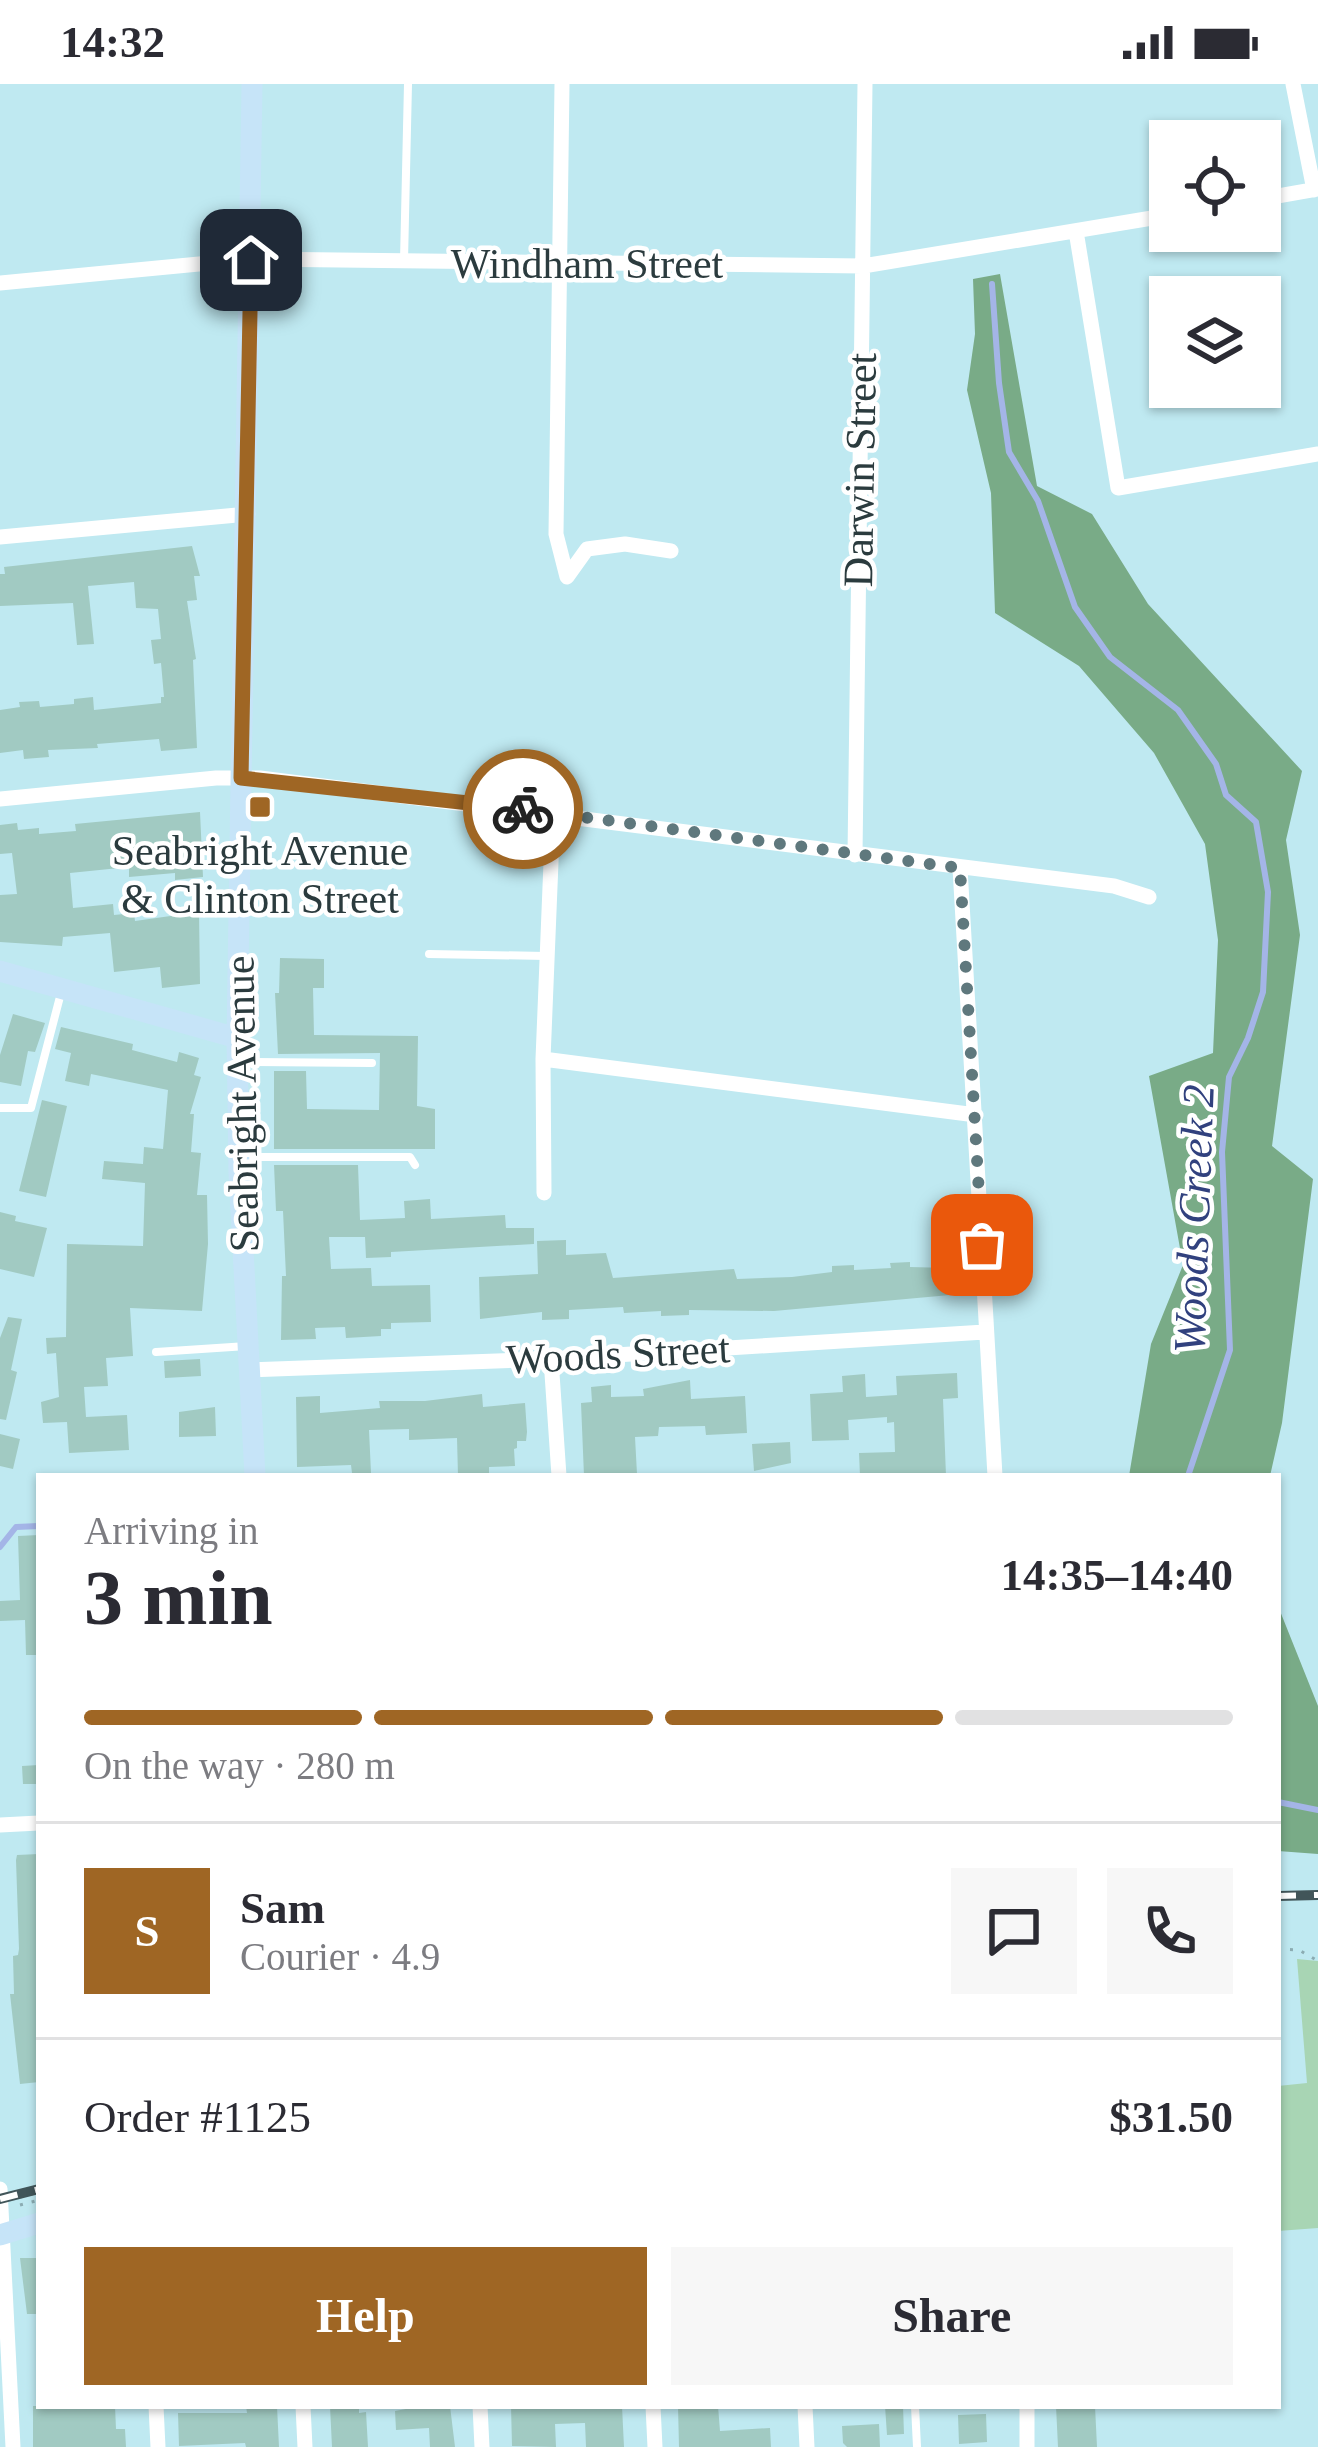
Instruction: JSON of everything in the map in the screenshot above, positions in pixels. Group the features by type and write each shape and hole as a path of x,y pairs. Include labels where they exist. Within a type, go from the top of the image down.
{"main road":[{"name":"Seabright Avenue","path":"252,84 237,1062 255,1473"},
{"path":"0,971 237,1039"}],"street":[{"path":"562,84 556,534 567,577 587,549 625,544 670,550"},
{"name":"Darwin Street","path":"855,855 865,84"},
{"path":"1281,196 1316,190 1293,84"},
{"name":"Windham Street","path":"0,283 251,260 862,266 1149,219"},
{"path":"1076,231 1118,488 1318,454"},
{"path":"0,537 248,514"},
{"path":"0,799 241,778 1114,886 1149,897"},
{"path":"544,1193 543,1059 553,813"},
{"path":"960,868 995,1473"},
{"path":"543,1059 976,1115"},
{"name":"Woods Street","path":"250,1370 551,1359 985,1332"},
{"path":"551,1359 559,1473"},
{"path":"0,1825 36,1823"},
{"path":"6,2198 20,2232 13,2447"},
{"path":"156,2409 158,2447"},
{"path":"303,2409 305,2447"},
{"path":"480,2409 482,2447"},
{"path":"653,2409 655,2447"},
{"path":"805,2409 807,2447"},
{"path":"1027,2409 1028,2447"}],"lane":[{"path":"404,263 408,84"},
{"path":"429,954 547,956"},
{"path":"0,1108 31,1108 62,988"},
{"path":"237,1062 372,1064"},
{"path":"239,1156 410,1156 415,1165"},
{"path":"156,1352 249,1346"},
{"path":"915,2409 917,2447"}],"path":[{"path":"1281,1949 1299,1950 1318,1961"},
{"path":"6,2198 36,2193"},
{"path":"6,2198 36,2200"}],"green space":[{"path":"1000,274 1037,486 1092,514 1148,604 1302,771 1286,840 1300,935 1272,1146 1313,1179 1282,1423 1271,1473 1130,1473 1151,1344 1183,1265 1149,1076 1213,1053 1218,940 1205,844 1154,753 1079,666 995,613 991,493 967,390 975,334 973,279"},
{"path":"1281,1614 1318,1706 1318,1854 1281,1851"},
{"path":"1297,1959 1318,1961 1318,2228 1281,2231 1281,2086 1307,2083"}],"building":[{"path":"192,546 200,576 194,576 197,600 187,601 196,659 197,748 161,751 159,739 48,750 49,757 24,759 23,750 0,753 0,710 20,707 19,702 39,701 40,707 93,697 94,710 161,703 164,697 161,663 154,664 151,640 161,639 158,609 136,608 134,582 88,586 94,644 77,645 73,603 0,606 4,567"},
{"path":"200,812 203,877 175,880 175,873 129,877 129,867 70,873 73,908 113,904 114,915 134,913 135,921 199,912 200,984 162,988 160,967 114,972 110,933 63,937 62,946 0,942 0,895 17,894 12,853 0,854 0,825 17,823 18,830 39,828 39,834 76,831 75,824"},
{"path":"280,958 324,959 324,988 313,988 314,1035 418,1036 417,1106 435,1109 435,1149 274,1149 274,1071 306,1071 307,1109 379,1110 380,1053 278,1054 275,993 279,993"},
{"path":"13,1014 45,1023 35,1052 28,1051 21,1086 0,1082 0,1055"},
{"path":"61,1027 133,1044 132,1050 177,1062 179,1052 199,1058 194,1075 201,1077 190,1114 194,1114 191,1152 201,1153 197,1195 207,1195 202,1311 130,1308 133,1356 106,1358 108,1386 84,1387 86,1417 127,1415 129,1450 69,1453 67,1422 43,1423 41,1402 59,1397 56,1353 47,1354 46,1338 66,1337 67,1244 143,1246 145,1183 102,1179 104,1161 143,1164 144,1147 163,1149 168,1090 91,1074 89,1086 65,1081 71,1053 55,1049"},
{"path":"42,1100 67,1106 46,1197 19,1191"},
{"path":"274,1165 358,1165 360,1220 405,1218 404,1201 430,1199 431,1219 505,1215 506,1228 534,1228 534,1244 391,1252 391,1257 366,1258 365,1237 329,1237 331,1269 371,1268 372,1286 430,1285 431,1322 391,1323 391,1329 381,1329 381,1336 346,1338 345,1327 315,1328 316,1339 281,1340 282,1276 286,1276 283,1211 276,1211"},
{"path":"0,1212 16,1216 15,1221 47,1228 34,1277 0,1269"},
{"path":"566,1240 566,1255 606,1253 613,1278 734,1269 737,1279 792,1277 832,1272 832,1266 854,1265 854,1270 910,1262 910,1267 949,1268 950,1295 774,1311 689,1310 689,1315 661,1316 661,1311 624,1313 623,1307 569,1310 569,1319 542,1320 542,1312 480,1319 479,1277 538,1274 537,1241"},
{"path":"8,1317 22,1319 6,1420 0,1419 0,1338"},
{"path":"200,1359 201,1376 165,1378 164,1361"},
{"path":"957,1373 958,1398 943,1399 946,1473 860,1473 859,1453 895,1452 894,1422 887,1423 887,1417 848,1420 849,1440 812,1441 810,1394 843,1392 842,1376 865,1374 866,1397 897,1395 896,1376"},
{"path":"690,1380 691,1399 745,1396 747,1433 706,1435 705,1426 659,1427 658,1436 635,1437 637,1473 584,1473 581,1403 592,1402 591,1387 611,1385 611,1397 644,1396 643,1389"},
{"path":"482,1394 483,1407 525,1403 526,1441 517,1441 515,1466 489,1467 489,1473 458,1473 457,1438 409,1440 409,1429 369,1430 371,1473 352,1473 351,1465 297,1467 296,1397 320,1396 320,1413 380,1408 379,1401"},
{"path":"215,1407 216,1436 179,1437 179,1412"},
{"path":"0,1434 20,1439 13,1469 0,1466"},
{"path":"790,1442 791,1463 754,1471 752,1444"},
{"path":"36,1535 36,1655 26,1655 25,1620 0,1621 0,1601 20,1600 18,1536"},
{"path":"36,1765 36,1784 23,1784 22,1766"},
{"path":"36,1854 36,2082 20,2084 10,1994 14,1994 13,1956 19,1949 17,1855"},
{"path":"20,2258 36,2258 36,2314 27,2314"},
{"path":"33,2406 115,2409 116,2429 125,2429 126,2447 33,2447"},
{"path":"246,2409 277,2409 279,2447 246,2447 245,2443 179,2446 178,2413 247,2413"},
{"path":"330,2409 366,2412 368,2447 332,2447"},
{"path":"450,2409 455,2447 430,2447 429,2428 396,2430 395,2411"},
{"path":"511,2409 622,2409 624,2447 586,2447 585,2423 555,2424 556,2447 512,2446"},
{"path":"678,2409 718,2409 720,2431 770,2428 771,2447 679,2447"},
{"path":"885,2409 903,2409 904,2434 887,2435"},
{"path":"1056,2409 1095,2409 1097,2447 1058,2447"},
{"path":"986,2414 987,2442 959,2444 958,2415"},
{"path":"879,2424 880,2447 843,2443 842,2426"}],"waterway":[{"name":"Woods Creek 2","path":"992,284 1009,452 1038,501 1075,607 1110,657 1178,710 1216,764 1226,795 1256,822 1268,892 1263,992 1229,1077 1222,1152 1230,1350 1189,1473"},
{"path":"0,1547 16,1527 36,1526"},
{"name":"Woods Creek 2","path":"1281,1803 1318,1810"}],"railway":[{"path":"1281,1896 1318,1895"},
{"path":"0,2199 36,2190"}],"way so far":[{"path":"523,809 960,868 982,1245"}],"place":[{"name":"Seabright Avenue & Clinton Street","path":"260,807"}],"route":[{"path":"251,260 241,778 523,809"}]}
